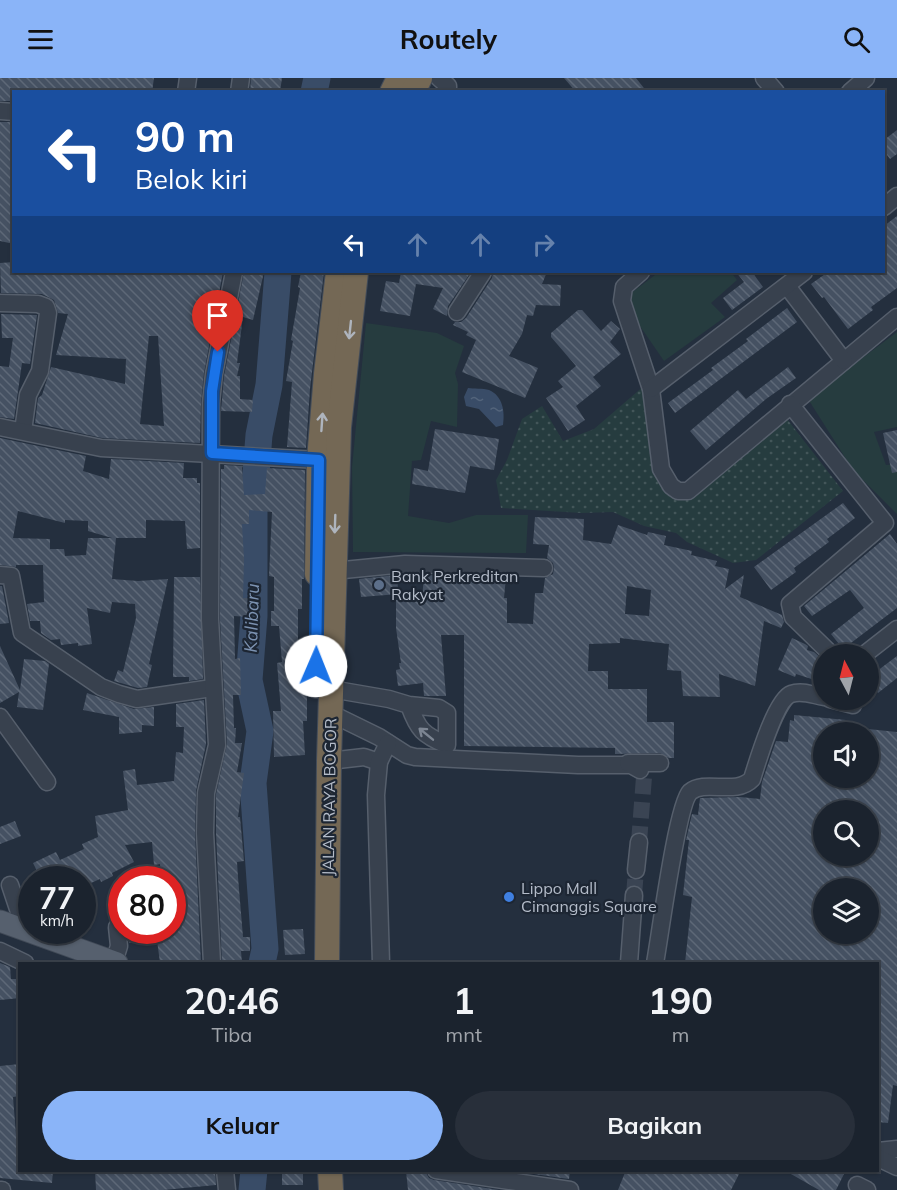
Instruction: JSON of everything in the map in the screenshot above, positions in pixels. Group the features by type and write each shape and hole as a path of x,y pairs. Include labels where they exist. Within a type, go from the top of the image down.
{"highway":[{"name":"JALAN RAYA BOGOR","path":"313,962 323,689 319,460 338,273"},
{"name":"JALAN RAYA BOGOR","path":"327,962 330,713 323,689 337,590 339,427 356,273"},
{"path":"315,1172 315,1190"},
{"path":"330,1172 331,1190"}],"main road":[{"path":"0,921 18,927"},
{"path":"65,944 116,962"}],"street":[{"path":"439,78 448,86 448,90"},
{"path":"764,78 774,90"},
{"path":"852,90 866,78"},
{"path":"885,206 897,196"},
{"path":"212,962 205,823 206,793 217,745 212,688 210,619 212,391 234,273"},
{"path":"457,312 482,273"},
{"path":"640,273 624,287 622,301 651,389 661,469 671,486 682,491 688,491 897,317"},
{"path":"651,389 803,273"},
{"path":"787,286 844,361"},
{"path":"0,303 38,304 46,307 47,310 40,371 28,395 23,431"},
{"path":"790,404 891,519 790,604 793,617 821,644"},
{"path":"0,427 81,446 319,460"},
{"path":"337,590 405,564 544,568"},
{"path":"0,575 11,576 22,633 100,687 137,699 212,688"},
{"path":"878,644 897,629"},
{"path":"323,689 445,710 447,713 447,745"},
{"path":"655,962 677,829 685,800 697,789 739,787 747,784 752,779 767,734 783,698 800,692 813,695"},
{"path":"409,705 422,733 428,738 465,751 576,754 600,763 660,764"},
{"path":"330,713 407,755 415,757 578,765 631,765 640,770"},
{"path":"0,717 48,782"},
{"path":"381,962 376,795 379,762 388,743"},
{"path":"329,761 363,757 379,762"},
{"path":"636,870 639,842"},
{"path":"10,885 18,908"},
{"path":"629,962 634,895"},
{"path":"116,962 119,944"},
{"path":"0,951 23,962"},
{"path":"879,1151 897,1149"},
{"path":"879,1158 897,1167"},
{"path":"225,1172 227,1190"},
{"path":"449,1172 570,1190"}],"green space":[{"path":"658,273 732,273 737,280 711,303 725,317 664,361 622,300"},
{"path":"366,323 437,333 464,346 455,373 458,384 457,427 431,421 421,460 412,461 408,516 449,523 476,515 528,515 526,553 353,552 352,467"},
{"path":"897,332 897,427 874,432 886,465 897,464 897,514 853,470 808,399"},
{"path":"645,385 656,473 698,490 727,470 787,419 843,491 756,560 733,563 687,542 676,533 644,526 613,512 582,513 501,508 496,480 507,460 522,419 542,406 563,441 594,429"}],"water":[{"path":"468,388 489,390 497,396 503,410 503,425 496,427 479,409 466,406 464,397"}],"building":[{"path":"0,78 154,78 152,90 12,90 12,101 0,101"},
{"path":"251,78 282,78 280,90 250,90"},
{"path":"564,78 636,78 645,90 574,90"},
{"path":"0,122 12,122 12,244 0,241"},
{"path":"897,130 897,154 890,159 885,152 885,139"},
{"path":"897,216 897,288 871,307 873,310 848,329 811,284 827,273 885,273 885,225"},
{"path":"12,262 12,273 14,274 223,273 204,373 200,443 102,438 35,423 38,398 42,395 51,367 125,384 126,359 56,355 68,314 58,313 54,300 42,294 1,293 0,263","holes":["149,336 158,336 164,426 140,424"]},
{"path":"244,273 264,273 253,320 243,317 237,363 240,363 237,376 240,376 240,399 253,400 252,412 221,411 224,376"},
{"path":"301,273 324,273 310,389 306,448 287,447 292,382 286,381 300,288 298,287"},
{"path":"401,273 470,273 448,306 447,316 433,309 443,288 416,284 410,316 380,311 386,281 399,283"},
{"path":"493,273 547,273 542,284 561,285 560,306 536,305 533,316 527,315 522,334 509,356 538,368 525,398 462,372 476,340 466,335 468,332 453,325 466,318 492,278"},
{"path":"737,273 753,273 763,287 732,310 723,298 744,282"},
{"path":"787,308 797,322 675,413 668,403 713,370 711,368"},
{"path":"578,310 582,310 601,331 611,321 620,329 610,342 621,354 593,377 601,386 576,406 585,420 568,431 546,398 563,387 558,381 576,366 551,337 551,333"},
{"path":"1,314 37,315 30,364 22,363 14,419 0,417 0,366 9,367 13,338 2,338"},
{"path":"788,367 796,378 766,399 706,450 690,431 738,390 746,399"},
{"path":"435,429 499,439 494,470 470,466 465,493 412,484 414,468 428,471"},
{"path":"897,430 897,472 892,473 883,433"},
{"path":"0,438 86,456 83,471 109,479 111,459 184,463 183,478 197,478 197,483 200,483 200,548 187,549 185,521 146,520 146,538 116,538 112,579 138,581 168,579 149,664 152,665 147,687 138,688 114,681 118,670 123,672 136,618 135,604 112,602 110,613 87,608 92,644 61,645 60,639 51,640 41,633 40,621 30,621 27,604 44,602 43,565 16,565 16,567 0,565","holes":["18,511 65,523 65,520 88,521 88,531 112,538 88,538 86,555 65,556 64,549 50,549 50,539 13,538"]},
{"path":"224,465 243,466 244,495 265,494 267,468 305,470 304,579 302,579 302,609 298,609 298,643 304,642 307,679 305,690 307,721 303,721 305,755 274,757 273,711 281,711 277,663 282,662 279,626 271,626 271,611 274,611 274,577 269,576 272,512 249,510 249,524 242,524 243,598 248,598 248,617 234,616 235,659 240,658 241,695 233,695 235,743 242,743 237,772 244,773 238,817 240,817 244,861 237,862 238,877 243,937 250,937 250,951 241,951 242,962 222,962 216,833 216,794 227,744 220,619 221,469 224,469"},
{"path":"843,503 855,518 827,539 829,542 794,568 796,572 771,590 754,567"},
{"path":"535,517 584,519 583,540 611,544 618,525 647,535 648,532 666,536 664,545 692,551 691,555 717,561 715,566 729,569 725,589 744,575 740,597 782,615 784,622 781,628 764,621 755,686 719,674 720,697 683,696 681,671 667,670 669,644 620,638 620,643 589,644 588,671 608,671 608,689 647,689 647,722 674,722 674,758 660,753 615,754 615,748 464,746 464,635 441,635 446,696 424,696 423,683 398,686 396,670 400,669 399,663 401,663 396,628 396,600 422,600 424,575 506,577 504,598 507,598 507,623 533,624 535,593 543,593 545,578 553,574 554,568 553,563 547,558 549,545 533,544","holes":["627,586 651,590 649,616 625,614"]},
{"path":"890,534 897,544 897,608 850,644 839,644 831,634 864,608 850,590 812,616 804,606"},
{"name":"Bank Perkreditan Rakyat","path":"396,575 399,594 361,597 359,579"},
{"path":"174,577 200,577 203,679 189,681 189,677 173,677"},
{"path":"0,586 2,586 9,623 0,624"},
{"path":"792,638 808,646 807,650 813,652 813,679 796,674 795,677 778,670"},
{"path":"0,646 20,690 24,659 45,661 49,664 43,710 17,707 19,692 0,703"},
{"path":"897,656 897,678 879,692 879,670"},
{"path":"87,693 134,709 154,707 154,726 142,725 142,732 119,734 119,717 83,710"},
{"path":"204,700 206,744 196,791 195,833 201,962 160,962 158,944 186,944 186,866 154,865 152,842 125,845 134,862 126,866 108,866 108,878 101,882 100,879 96,881 96,866 34,866 33,863 56,852 60,860 84,849 82,844 98,837 95,816 128,810 123,771 135,769 137,785 174,781 176,752 183,753 184,727 176,727 176,704"},
{"path":"794,715 846,720 846,722 813,722 813,788 879,788 879,730 897,732 897,1086 893,1085 888,1123 879,1122 879,962 685,962 692,897 683,895 689,840 686,840 692,814 698,815 700,798 760,799 762,782 776,741 788,742 790,720 794,721"},
{"path":"15,821 21,836 0,844 0,827"},
{"path":"303,929 305,954 285,955 283,930"},
{"path":"0,963 10,967 11,979 18,979 18,998 0,1000"},
{"path":"18,1064 18,1096 13,1097 16,1135 18,1135 18,1172 53,1172 52,1183 0,1178 0,1066"},
{"path":"95,1172 215,1172 216,1185 163,1190 96,1190"},
{"path":"406,1172 426,1173 434,1180 499,1190 408,1190"},
{"path":"521,1172 570,1172 569,1179"},
{"path":"625,1172 740,1172 731,1190 618,1190"},
{"path":"788,1172 845,1172 836,1190 819,1190"},
{"path":"282,1173 303,1174 303,1185 282,1185"}],"waterway":[{"name":"Kalibaru","path":"314,90 317,78"},
{"name":"Kalibaru","path":"262,962 265,949 253,783 260,731 249,680 254,616 254,498 259,435 269,385 278,273"},
{"name":"Kalibaru","path":"252,1190 254,1172"}],"tunnel":[{"path":"639,842 644,777 640,770"},
{"path":"634,895 636,870"}],"place":[{"name":"Bank Perkreditan Rakyat","path":"379,585"},
{"name":"Lippo Mall Cimanggis Square","path":"509,897"}],"route":[{"path":"218,352 211,404 212,453 319,460 316,666"}]}
